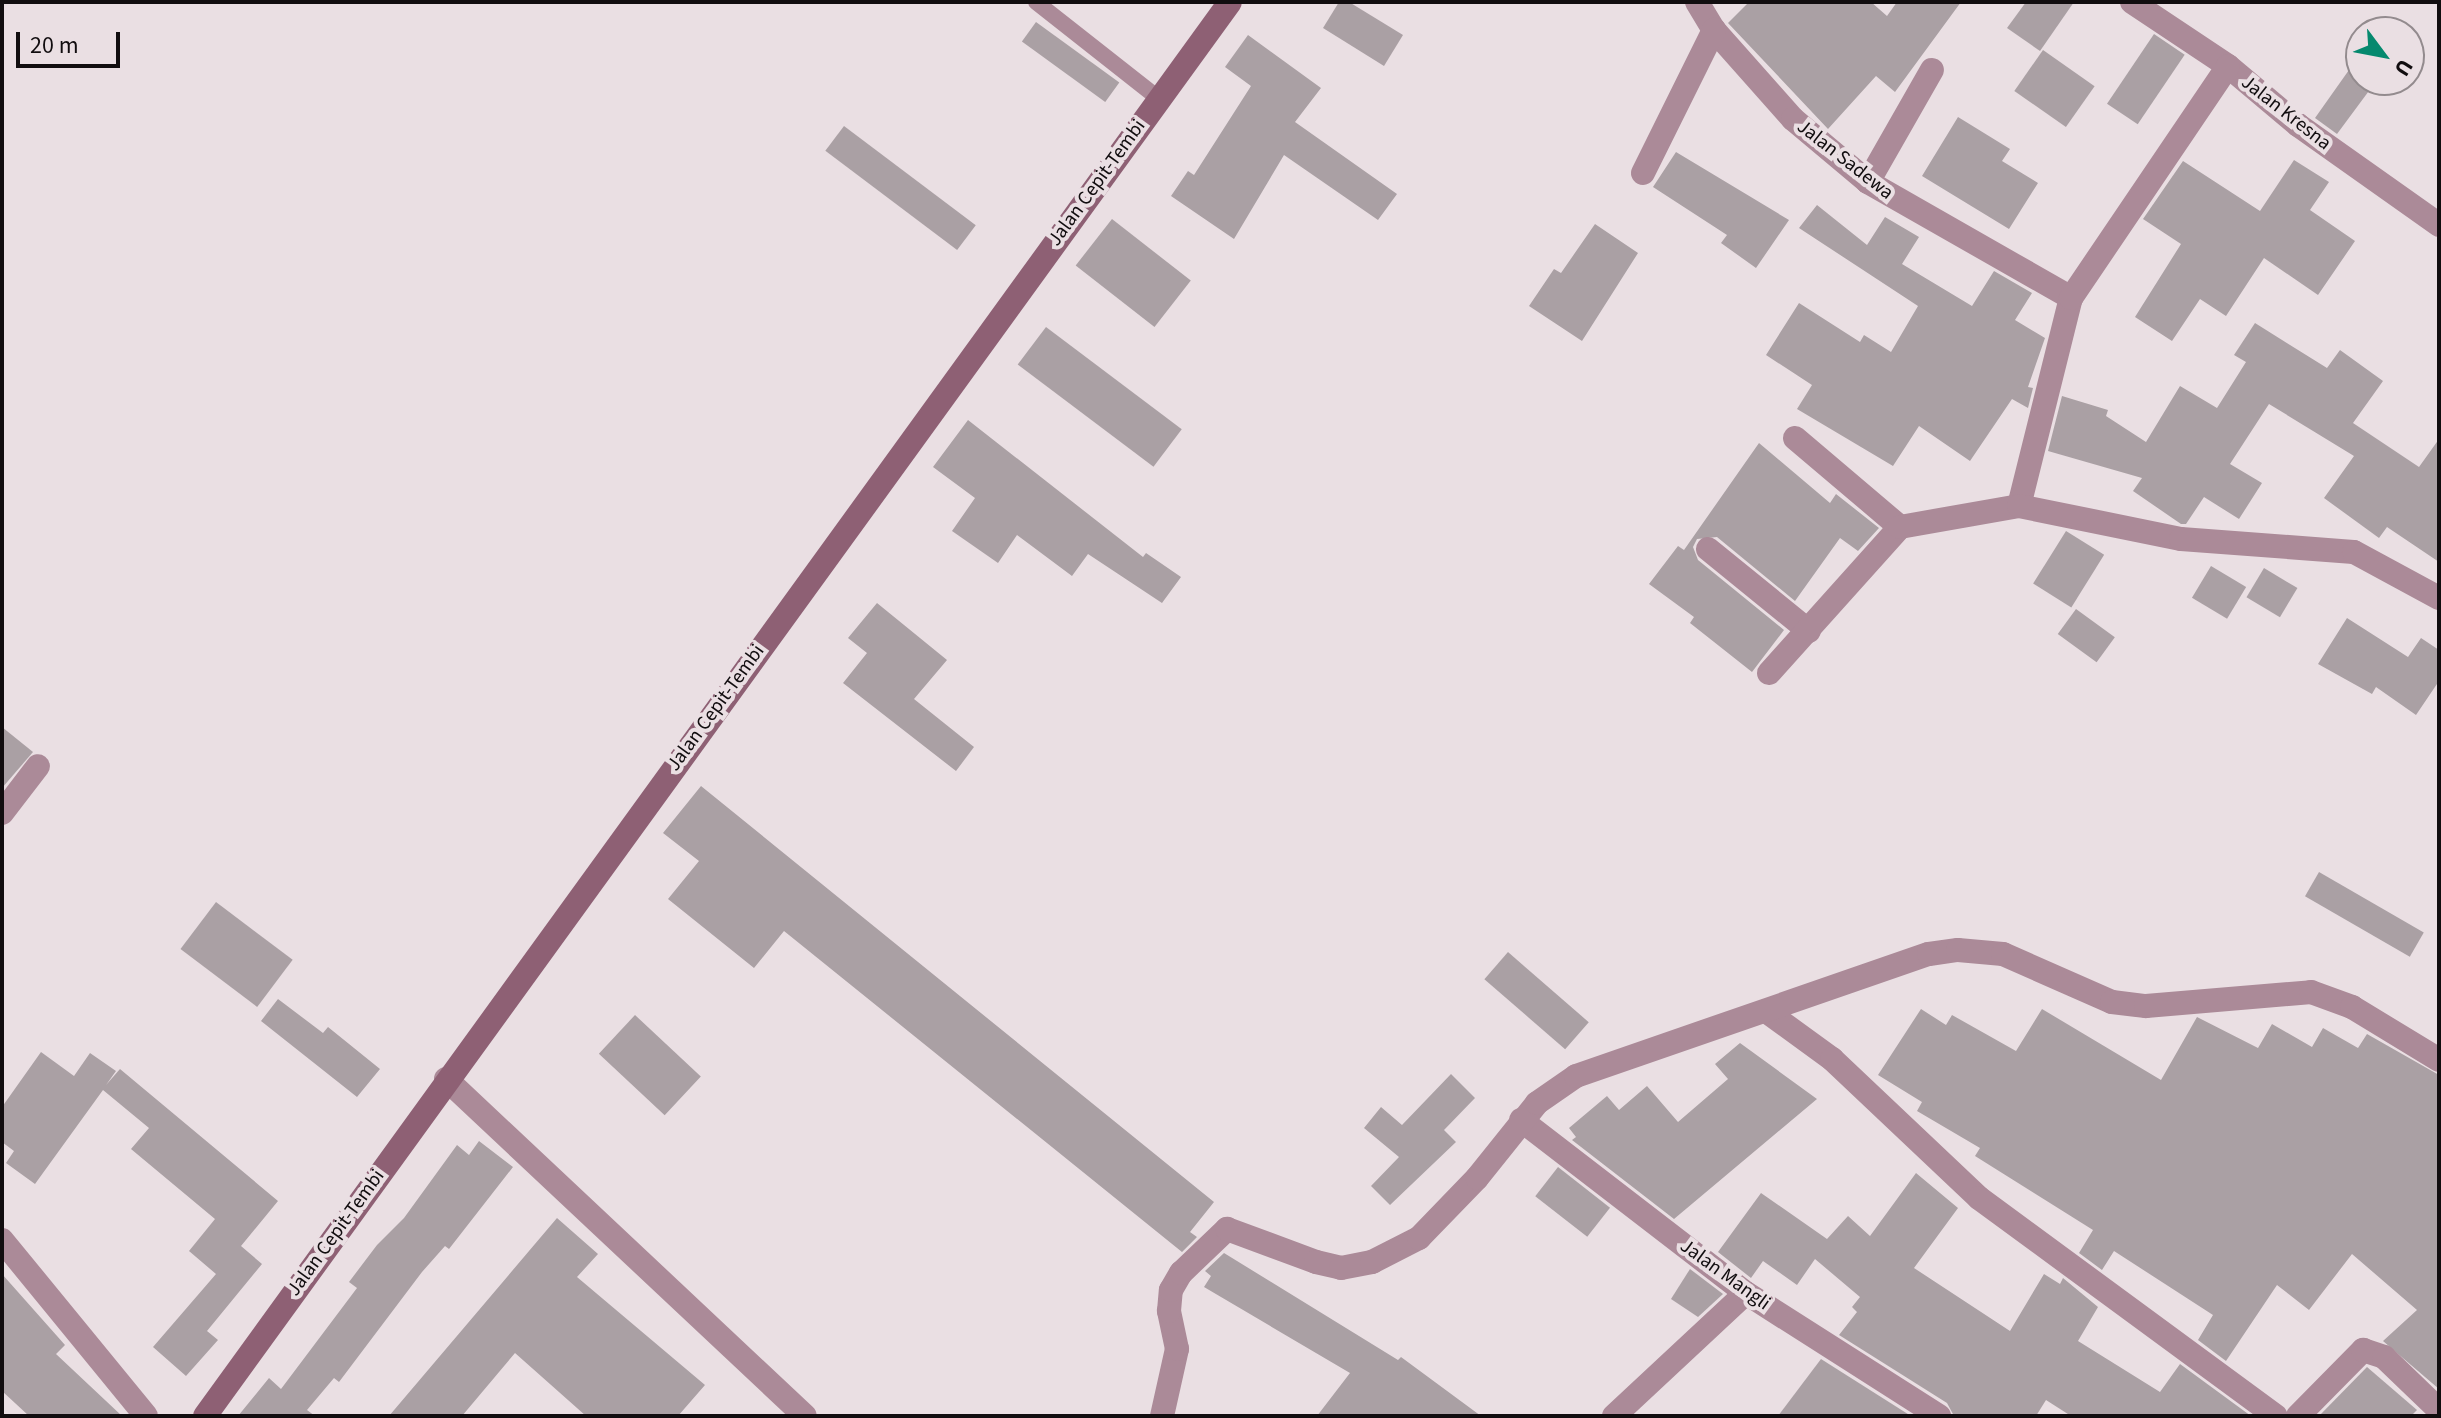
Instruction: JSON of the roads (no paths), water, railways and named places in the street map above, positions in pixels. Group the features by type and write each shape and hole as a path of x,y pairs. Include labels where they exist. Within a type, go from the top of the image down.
{"main road":[{"name":"Jalan Cepit-Tembi","path":"205,1416 446,1079 1230,2"}],"street":[{"name":"Jalan Sadewa","path":"1697,2 1714,30 1793,119 1868,182 2071,298"},
{"name":"Jalan Kresna","path":"2132,2 2228,66 2298,125 2439,225"},
{"path":"1643,173 1714,30"},
{"path":"2019,506 2071,298 2228,66"},
{"path":"1868,182 1932,70"},
{"path":"1795,438 1900,527"},
{"path":"1769,673 1900,527 2019,506 2181,539 2277,551 2354,552 2439,598"},
{"path":"1708,549 1809,631"},
{"path":"2,813 38,766"},
{"path":"1162,1416 1176,1361 1171,1290 1181,1273 1227,1229 1316,1262 1341,1268 1372,1262 1419,1238 1442,1217 1521,1120 1576,1076 1929,954 1979,951 2022,959 2112,1002 2146,1006 2311,992 2352,1007 2439,1060"},
{"path":"1766,1011 1832,1059 1979,1198 2276,1416"},
{"path":"446,1079 805,1416"},
{"name":"Jalan Mangli","path":"1521,1120 1746,1293 1939,1416"},
{"path":"2,1240 146,1416"},
{"path":"1614,1416 1746,1293"},
{"path":"2298,1416 2363,1350 2384,1357 2439,1410"}],"lane":[{"path":"1036,2 1158,98"}]}
